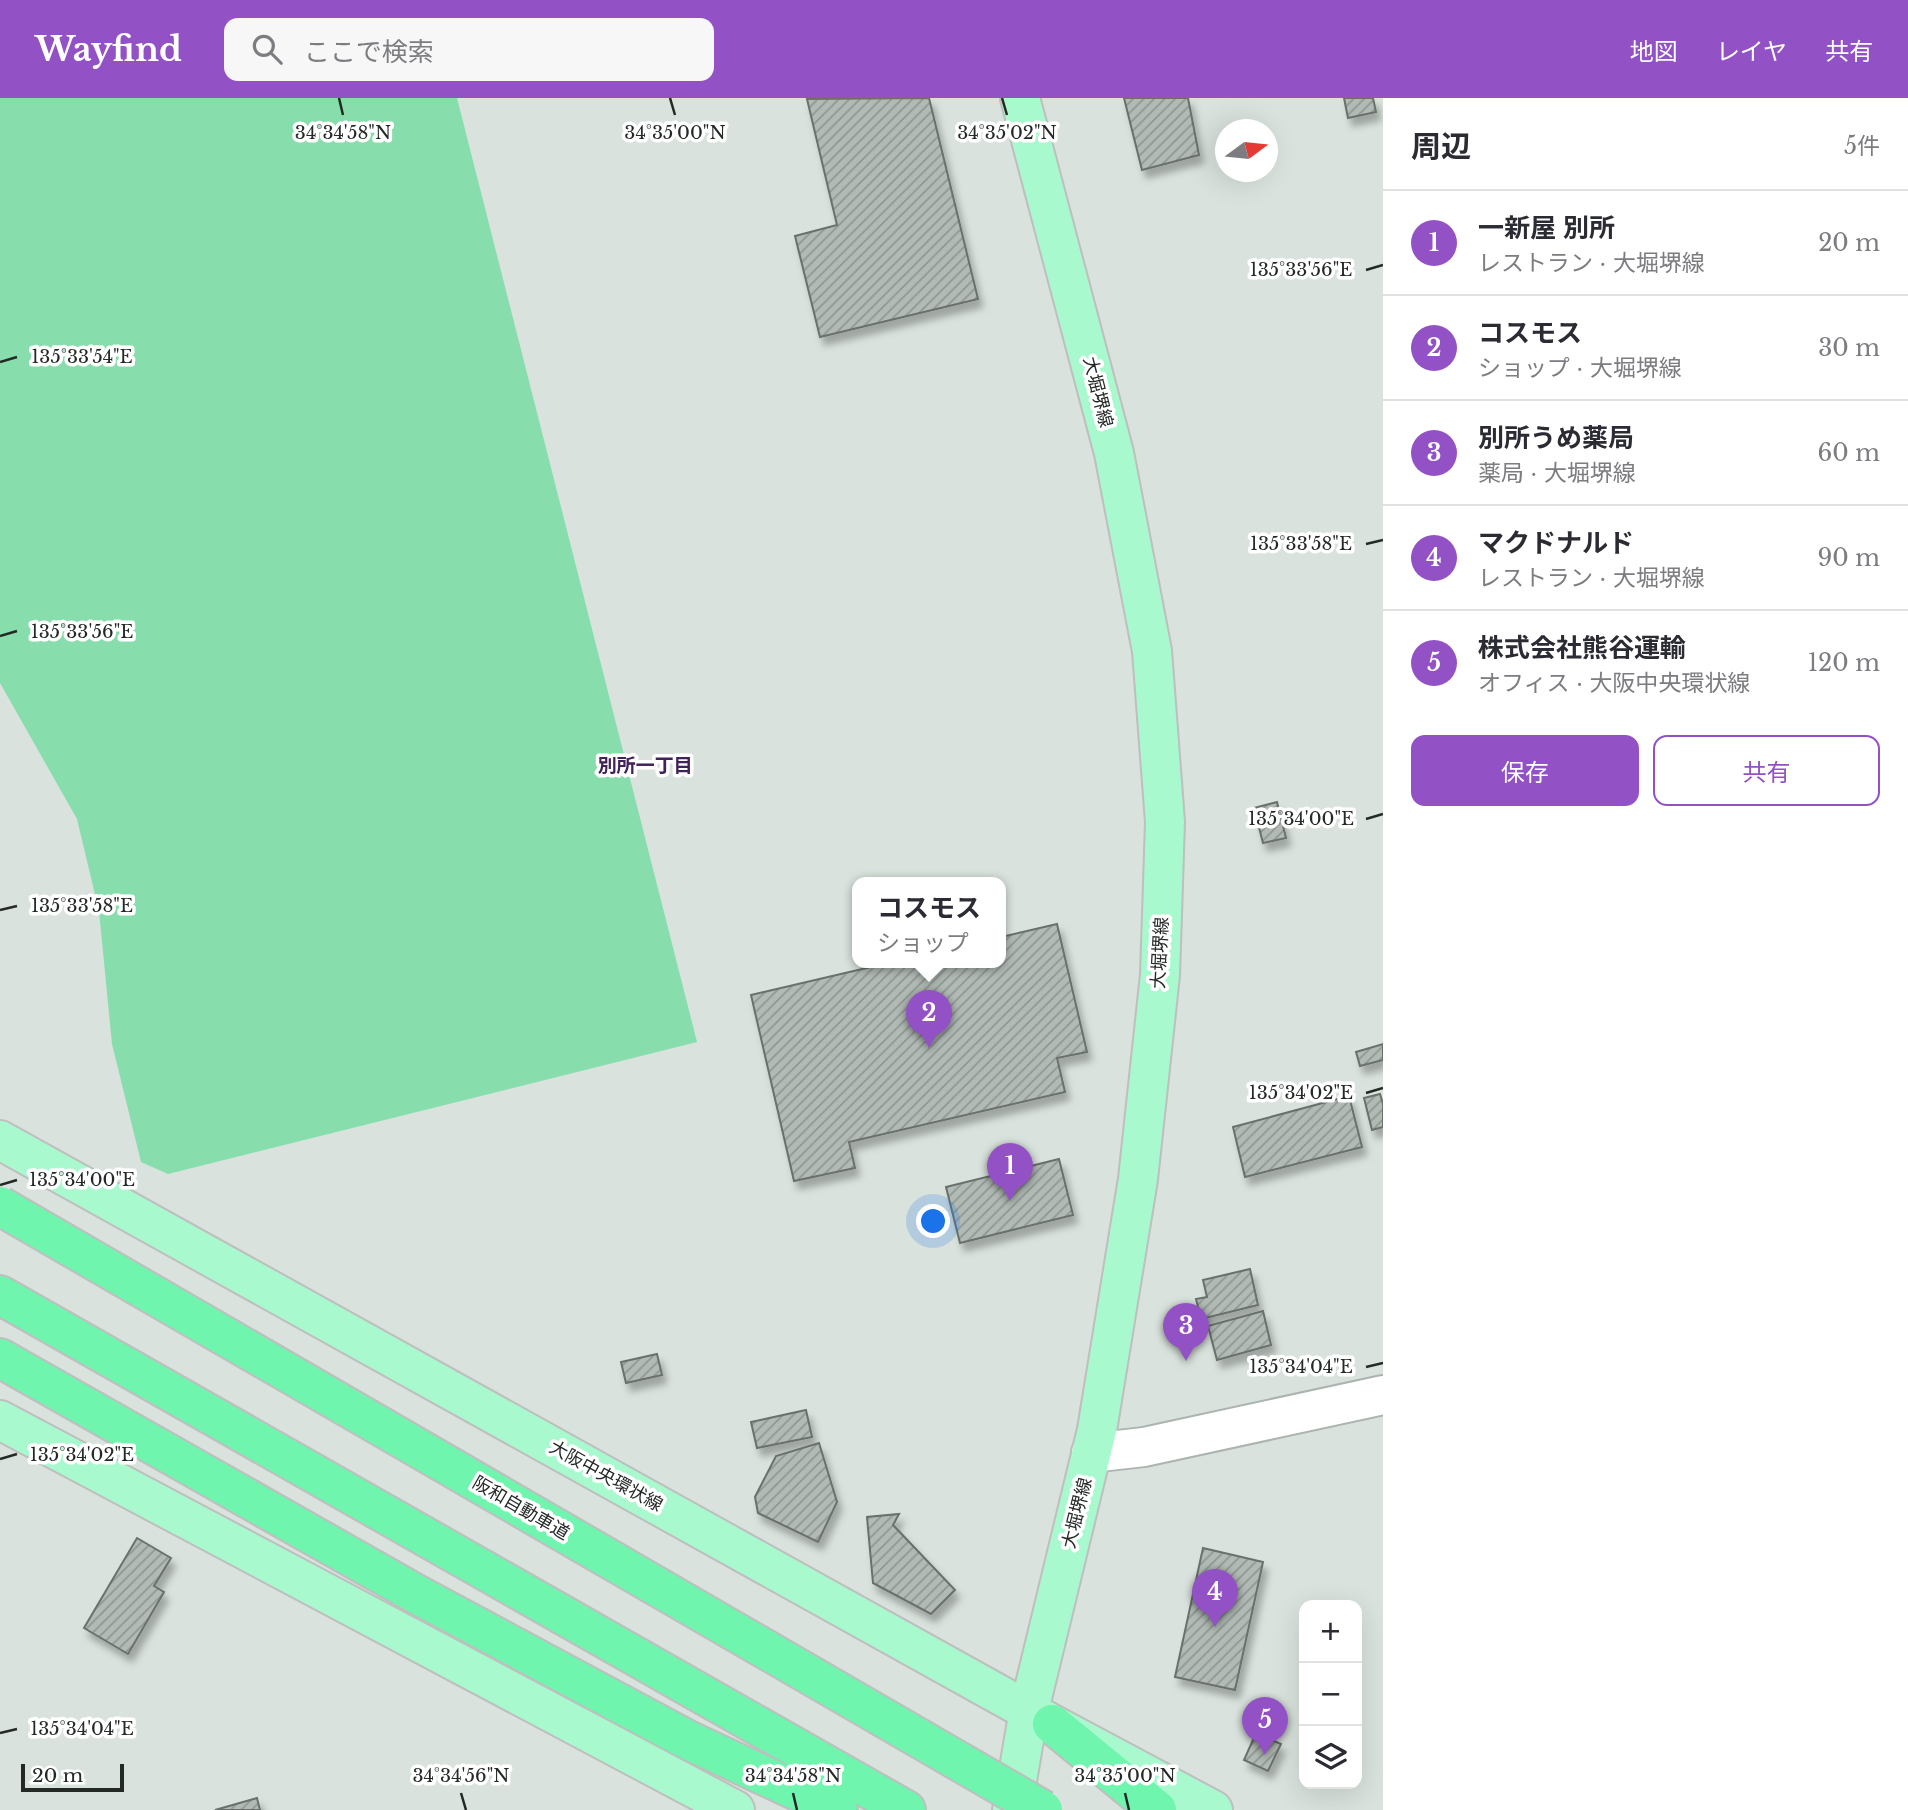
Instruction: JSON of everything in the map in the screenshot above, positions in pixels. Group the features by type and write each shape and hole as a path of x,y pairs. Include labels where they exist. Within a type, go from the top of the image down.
{"highway":[{"name":"阪和自動車道","path":"0,1206 1043,1810"},
{"path":"0,1295 906,1810"},
{"path":"0,1358 504,1642 688,1740 838,1810"},
{"path":"1041,1717 1157,1810"}],"main road":[{"name":"大堀堺線","path":"1013,1810 1041,1717 1097,1430 1138,1179 1160,975 1165,822 1152,651 1114,453 1020,98"},
{"name":"大阪中央環状線","path":"0,1140 1213,1810"},
{"path":"0,1420 735,1810"}],"street":[{"path":"1091,1453 1144,1447 1383,1395"}],"shaded area":[{"path":"0,98 457,98 697,1042 168,1174 141,1162 112,1044 99,911 77,819 0,683"}],"building":[{"path":"929,98 978,299 820,337 795,236 837,225 807,99"},
{"path":"1124,98 1188,98 1199,155 1142,170"},
{"path":"1344,98 1373,98 1376,112 1348,118"},
{"path":"1277,802 1286,838 1263,843 1254,808"},
{"path":"1057,924 1087,1052 1057,1058 1065,1092 849,1142 855,1168 794,1181 751,995 866,968 1006,968 1006,936"},
{"path":"1383,1044 1383,1060 1360,1066 1356,1052"},
{"path":"1380,1094 1383,1127 1372,1130 1364,1098"},
{"path":"1349,1096 1362,1147 1245,1177 1233,1127"},
{"path":"1059,1159 1073,1215 960,1243 946,1187"},
{"path":"1250,1269 1258,1305 1201,1319 1196,1299 1207,1297 1203,1280"},
{"path":"1263,1311 1271,1345 1217,1360 1208,1326"},
{"path":"657,1354 662,1375 626,1383 621,1362"},
{"path":"806,1410 812,1437 757,1448 751,1422"},
{"path":"819,1443 837,1502 818,1542 758,1513 755,1497 776,1456"},
{"path":"899,1514 893,1525 955,1590 931,1614 873,1583 867,1517"},
{"path":"137,1538 171,1558 154,1586 164,1592 128,1654 84,1628"},
{"path":"1203,1548 1263,1562 1235,1690 1175,1677"},
{"path":"1256,1733 1281,1744 1268,1771 1244,1760"},
{"path":"257,1798 260,1810 215,1810"}],"place":[{"name":"コスモス","path":"929,1048"},
{"name":"一新屋 別所","path":"1010,1201"},
{"name":"別所うめ薬局","path":"1186,1361"},
{"name":"マクドナルド","path":"1215,1627"},
{"name":"株式会社熊谷運輸","path":"1265,1755"}],"district":[{"name":"別所一丁目","path":"645,765"}]}
